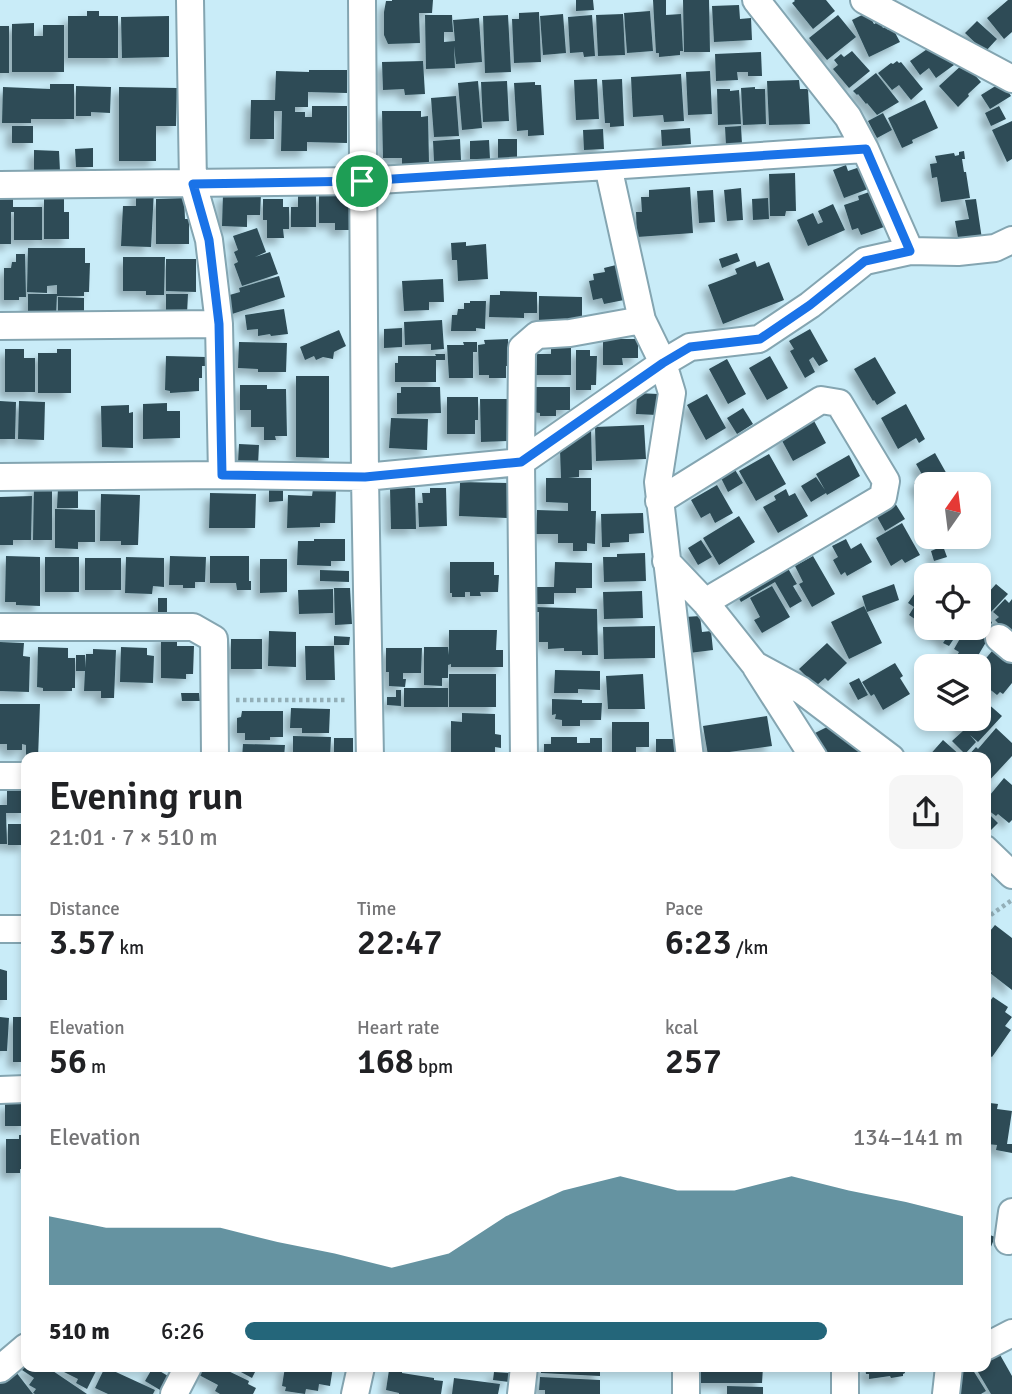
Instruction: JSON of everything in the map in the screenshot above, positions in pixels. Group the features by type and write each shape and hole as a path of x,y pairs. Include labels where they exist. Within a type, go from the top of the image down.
{"street":[{"path":"190,0 193,184 209,240 219,324 222,475"},
{"path":"362,0 370,752"},
{"path":"756,0 848,117 866,149 910,251"},
{"path":"864,0 1012,79"},
{"path":"0,185 362,181 866,149"},
{"path":"608,166 642,320 663,363 672,393 658,482 689,752"},
{"path":"0,477 365,477 521,462 690,347 760,339 810,305 865,261 910,251 983,250 1012,240"},
{"path":"524,752 522,348 537,335 570,333 642,320"},
{"path":"0,326 219,324"},
{"path":"659,501 821,400 839,403 886,481 883,497 705,601"},
{"path":"666,561 705,601 755,665 810,752"},
{"path":"0,627 193,627 214,639 215,752"},
{"path":"755,665 801,690 883,752"},
{"path":"0,776 21,776"},
{"path":"991,855 1012,875"},
{"path":"0,929 21,929"},
{"path":"0,1090 21,1089"},
{"path":"1008,1241 1012,1212"},
{"path":"991,1344 1012,1333"},
{"path":"0,1369 21,1351"},
{"path":"174,1394 185,1372"},
{"path":"355,1394 360,1372"},
{"path":"521,1394 523,1372"},
{"path":"686,1372 686,1394"},
{"path":"845,1372 845,1394"},
{"path":"946,1394 948,1372"}],"path":[{"path":"215,700 369,701"},
{"path":"991,915 1012,900"}],"building":[{"path":"433,0 432,13 419,13 420,43 388,44 384,35 384,12 386,1"},
{"path":"576,0 593,0 594,10 576,11"},
{"path":"653,0 666,0 666,15 681,14 683,51 680,51 680,55 659,57 659,53 656,53"},
{"path":"683,0 709,0 710,52 684,52"},
{"path":"794,0 826,0 835,11 813,29 792,3"},
{"path":"1008,0 1012,0 1012,32 1004,39 987,18"},
{"path":"739,5 740,19 751,18 752,40 714,42 712,6"},
{"path":"87,11 99,11 99,16 118,16 118,58 68,58 68,16 87,16"},
{"path":"650,11 653,51 627,53 624,13"},
{"path":"539,12 541,62 514,63 512,19 519,19 519,13"},
{"path":"868,12 874,24 880,21 883,28 886,26 888,30 892,27 900,42 869,57 852,20"},
{"path":"563,14 566,53 543,55 540,16"},
{"path":"623,14 625,55 598,56 596,15"},
{"path":"425,15 452,15 453,32 444,32 444,42 455,41 453,20 479,18 482,62 456,64 454,46 455,68 426,69"},
{"path":"508,15 511,72 485,73 483,16"},
{"path":"592,15 595,56 584,57 583,52 570,53 568,17"},
{"path":"838,15 856,37 827,60 809,38"},
{"path":"169,16 169,57 122,58 121,17"},
{"path":"977,21 997,39 985,52 965,33"},
{"path":"34,23 34,36 43,36 43,25 64,25 64,72 12,72 12,24"},
{"path":"0,26 9,26 9,73 0,73"},
{"path":"933,45 941,47 954,65 936,78 929,68 920,75 910,61"},
{"path":"852,51 870,71 849,88 833,69 838,65 834,60 841,54 844,57"},
{"path":"761,52 762,76 748,76 748,72 737,72 738,80 716,81 715,54"},
{"path":"423,61 425,94 405,95 404,89 383,90 382,62"},
{"path":"897,61 901,62 923,89 911,100 899,85 892,90 878,73"},
{"path":"964,63 981,82 958,107 939,86"},
{"path":"347,70 347,93 308,92 308,107 295,107 295,112 305,112 305,117 312,117 312,106 347,106 347,143 307,142 307,151 281,151 282,111 274,111 274,139 250,139 251,100 275,100 276,71"},
{"path":"710,71 712,114 688,115 686,72"},
{"path":"876,73 899,102 877,115 853,91"},
{"path":"681,74 684,121 664,122 663,115 633,117 631,77"},
{"path":"597,79 599,119 576,120 574,80"},
{"path":"622,79 624,126 610,127 610,123 605,123 602,80"},
{"path":"799,80 800,89 808,89 810,124 769,125 767,81"},
{"path":"478,81 482,128 462,130 458,83"},
{"path":"507,81 509,121 483,122 481,82"},
{"path":"535,82 535,85 541,85 544,135 528,136 528,130 517,131 514,83"},
{"path":"1002,82 1011,96 990,109 981,95"},
{"path":"50,84 74,84 74,119 31,119 31,123 2,123 3,87 50,89"},
{"path":"76,86 111,87 110,113 91,112 91,116 76,116"},
{"path":"119,87 177,88 176,126 156,126 156,161 119,161"},
{"path":"741,88 765,89 766,124 743,125"},
{"path":"717,89 739,90 741,124 718,125"},
{"path":"456,96 459,136 434,137 431,98"},
{"path":"925,100 938,128 912,140 913,143 902,148 888,118"},
{"path":"999,106 1006,119 991,126 985,113"},
{"path":"382,111 421,111 421,117 428,116 429,163 402,164 402,158 383,158"},
{"path":"883,113 892,130 877,138 868,121"},
{"path":"1012,121 1012,159 1007,162 992,130"},
{"path":"12,126 33,126 33,143 12,143"},
{"path":"741,126 742,144 726,145 725,127"},
{"path":"690,128 691,144 662,146 661,130"},
{"path":"603,129 604,149 584,150 583,130"},
{"path":"460,139 461,160 434,161 433,141"},
{"path":"498,139 517,139 517,159 498,159"},
{"path":"489,140 490,159 470,159 470,141"},
{"path":"93,148 93,167 76,167 75,149"},
{"path":"34,150 59,151 60,171 34,171"},
{"path":"964,151 965,159 962,159 970,198 941,202 937,177 932,178 930,164 937,163 935,156 954,153 955,156"},
{"path":"846,165 848,171 860,167 868,189 844,198 833,170"},
{"path":"795,173 796,211 786,211 785,216 770,216 769,174"},
{"path":"690,187 693,233 637,237 636,212 642,212 641,197 649,197 649,190"},
{"path":"741,188 743,220 727,221 724,190"},
{"path":"136,189 154,190 151,247 121,246 123,206 136,206"},
{"path":"0,190 13,190 13,207 42,207 42,240 14,240 14,212 11,212 11,244 0,244"},
{"path":"713,190 715,222 699,223 697,191"},
{"path":"872,191 884,227 861,235 858,228 852,230 844,205 859,200 858,196"},
{"path":"223,194 261,194 260,215 247,215 247,227 222,226"},
{"path":"316,194 316,227 291,227 291,207 298,207 298,195"},
{"path":"319,194 350,194 350,230 335,230 335,223 319,223"},
{"path":"44,198 64,198 64,212 69,212 69,239 44,239"},
{"path":"184,198 185,219 189,219 189,244 156,244 156,199"},
{"path":"768,198 769,219 753,220 752,199"},
{"path":"263,199 283,199 283,207 289,207 289,229 283,229 284,238 267,238 267,220 263,220"},
{"path":"976,199 982,239 959,243 955,221 969,219 965,200"},
{"path":"833,204 845,230 808,246 797,220 813,213 818,224 823,222 818,211"},
{"path":"257,228 266,252 255,257 270,252 278,274 242,286 234,264 238,262 234,252 238,250 233,236"},
{"path":"466,242 466,246 486,244 488,279 458,281 457,260 452,260 451,243"},
{"path":"28,248 85,248 85,263 90,263 89,292 84,292 84,296 57,296 57,285 47,286 47,293 27,292"},
{"path":"737,253 740,261 722,268 719,259"},
{"path":"16,254 25,254 26,297 4,300 4,268 11,268 12,262 16,262"},
{"path":"123,257 165,257 164,295 146,295 146,291 123,291"},
{"path":"166,259 196,259 196,292 166,291"},
{"path":"755,261 757,267 769,262 784,300 723,324 708,285 737,274 735,269"},
{"path":"616,265 624,300 604,304 602,298 593,300 589,281 594,280 593,274 605,272 604,268"},
{"path":"279,276 285,297 232,314 226,296 240,292 239,288"},
{"path":"443,279 444,302 429,302 429,310 404,311 402,281"},
{"path":"500,291 537,292 537,313 524,313 524,318 489,317 490,295 500,295"},
{"path":"28,294 57,294 56,315 28,315"},
{"path":"166,294 188,294 187,314 166,314"},
{"path":"539,296 582,297 582,318 569,318 569,322 539,322"},
{"path":"58,297 84,298 84,314 58,313"},
{"path":"486,301 485,329 451,331 452,315 457,315 458,309 464,309 464,303"},
{"path":"284,309 288,334 258,336 258,329 247,330 245,315"},
{"path":"442,320 444,349 431,350 431,344 405,345 404,322"},
{"path":"402,328 402,347 384,348 384,329"},
{"path":"810,329 828,361 819,366 813,357 809,360 815,372 805,378 790,351 794,349 789,341"},
{"path":"339,330 346,346 334,352 333,359 323,357 316,360 314,356 305,360 300,347"},
{"path":"508,339 509,366 506,366 506,378 479,375 478,345 485,344 484,340"},
{"path":"603,339 638,339 638,358 622,358 623,365 603,365"},
{"path":"239,342 287,343 286,372 258,372 258,369 238,368"},
{"path":"463,342 477,342 477,352 473,352 473,378 449,378 447,345 464,345"},
{"path":"551,347 571,347 571,375 536,375 537,354 551,354"},
{"path":"5,349 24,349 24,358 35,358 35,392 5,392"},
{"path":"57,349 71,349 71,393 38,393 38,353 57,353"},
{"path":"576,350 590,350 590,356 597,356 596,385 591,385 591,390 576,390"},
{"path":"435,354 445,354 445,360 436,360 436,382 395,382 395,363 398,363 398,356 436,356"},
{"path":"166,356 206,357 206,366 202,366 202,378 199,378 199,391 170,393 165,390"},
{"path":"770,356 788,388 767,400 749,368"},
{"path":"875,357 896,393 877,405 854,369"},
{"path":"727,359 746,394 728,404 709,369"},
{"path":"296,376 329,376 329,458 296,457"},
{"path":"240,385 267,385 267,389 286,389 287,436 264,440 264,427 251,427 251,410 240,410"},
{"path":"401,387 440,387 441,413 397,414 397,393 401,393"},
{"path":"532,387 570,387 570,410 556,410 556,416 540,416 540,413 532,412"},
{"path":"637,393 658,394 657,415 636,414"},
{"path":"707,394 726,428 706,440 687,405"},
{"path":"447,397 478,397 475,434 447,434"},
{"path":"480,399 510,399 511,429 507,429 507,441 481,442"},
{"path":"0,401 16,402 15,439 0,439"},
{"path":"19,401 45,402 44,440 18,439"},
{"path":"167,403 167,411 180,411 180,438 143,439 143,404"},
{"path":"906,404 925,439 919,443 916,438 898,449 881,418"},
{"path":"129,405 129,413 133,412 133,448 102,447 101,406"},
{"path":"743,408 753,424 737,434 727,418"},
{"path":"391,418 428,419 427,450 389,448"},
{"path":"813,419 826,443 793,461 780,437"},
{"path":"644,425 646,459 596,461 595,427"},
{"path":"591,427 592,470 579,470 579,477 568,478 591,478 591,511 596,511 595,544 587,543 587,551 573,551 573,543 558,543 558,534 536,534 537,510 568,511 568,503 546,502 546,478 561,478 560,450 566,449 565,439"},
{"path":"239,444 259,445 258,465 238,464"},
{"path":"935,453 946,472 921,472 916,464"},
{"path":"769,454 786,484 756,501 739,471"},
{"path":"849,455 860,476 811,502 801,486 816,477 825,490 816,474"},
{"path":"734,468 743,483 728,492 720,476"},
{"path":"460,482 508,483 507,518 459,516"},
{"path":"717,485 733,513 715,523 710,513 701,518 691,500"},
{"path":"34,486 52,486 52,540 33,540"},
{"path":"58,488 78,488 78,508 57,508"},
{"path":"269,488 283,488 283,501 269,502"},
{"path":"390,488 415,488 416,529 391,529"},
{"path":"430,488 446,488 447,526 419,527 418,503 423,503 422,493 430,493"},
{"path":"313,489 336,489 335,523 320,523 320,527 287,528 288,495 312,496"},
{"path":"786,489 789,496 795,493 808,516 778,533 763,507 776,500 774,496"},
{"path":"210,493 256,494 255,528 209,528"},
{"path":"101,494 140,495 138,545 121,545 121,541 100,541"},
{"path":"32,496 31,540 13,540 13,545 0,545 0,497"},
{"path":"895,503 905,519 885,531 876,515"},
{"path":"55,509 95,510 95,542 78,542 78,549 55,548"},
{"path":"643,513 644,533 629,534 629,542 610,543 610,547 602,547 601,514"},
{"path":"739,516 755,542 719,565 703,538"},
{"path":"902,523 914,544 914,550 920,555 905,563 902,559 891,566 876,538"},
{"path":"345,539 345,561 331,561 331,566 297,565 298,541"},
{"path":"846,539 851,549 861,543 872,562 847,576 845,572 841,575 833,560 838,557 832,546"},
{"path":"701,540 712,557 698,565 688,548"},
{"path":"944,550 947,557 934,561 931,551"},
{"path":"645,553 646,581 604,582 603,557"},
{"path":"6,556 40,557 40,606 5,602"},
{"path":"170,556 206,557 205,582 195,582 195,588 169,585"},
{"path":"210,556 249,556 251,590 237,590 236,583 210,583"},
{"path":"813,556 835,594 812,607 799,584 803,582 795,566"},
{"path":"45,557 79,557 79,592 45,592"},
{"path":"126,557 164,558 164,587 153,586 152,594 125,593"},
{"path":"85,558 121,558 121,590 85,590"},
{"path":"260,559 287,559 287,592 260,593"},
{"path":"450,562 494,562 494,575 499,575 498,592 480,592 481,596 470,596 470,592 465,592 465,597 452,597"},
{"path":"555,562 592,563 592,588 576,588 576,593 554,593 554,604 536,604 537,587 554,587"},
{"path":"786,565 797,584 793,586 802,601 790,608 775,582 741,602 737,595"},
{"path":"320,570 349,571 349,582 320,581"},
{"path":"894,584 899,600 867,612 862,596"},
{"path":"996,584 1008,594 991,612 991,590"},
{"path":"772,586 790,617 762,633 754,620 760,617 750,598"},
{"path":"334,588 350,588 352,624 335,625"},
{"path":"333,589 333,613 299,614 298,590"},
{"path":"642,591 643,618 604,619 603,592"},
{"path":"914,594 914,607 908,603"},
{"path":"158,598 167,598 167,613 158,613"},
{"path":"1005,599 1009,603 1012,599 1012,640 998,627 1000,625 995,620 999,617 993,612"},
{"path":"864,606 882,643 849,659 831,622"},
{"path":"536,607 597,609 598,655 582,655 582,651 564,651 564,648 548,649 548,642 539,642 539,612 535,612"},
{"path":"700,616 702,632 711,631 713,650 689,653 685,617"},
{"path":"655,626 655,658 604,659 603,627"},
{"path":"449,630 497,630 496,650 503,650 503,667 451,667 451,664 448,665 448,678 442,678 442,686 424,685 424,647 448,647 449,655"},
{"path":"269,631 296,632 296,667 268,666"},
{"path":"161,636 177,637 177,646 194,646 193,674 186,674 186,679 161,678"},
{"path":"334,636 350,637 349,645 334,645"},
{"path":"231,639 262,639 262,669 231,669"},
{"path":"945,640 953,640 949,646 943,643"},
{"path":"959,640 987,640 979,654 958,654 959,652 954,649"},
{"path":"0,642 24,643 23,656 30,657 29,692 0,691"},
{"path":"827,643 847,663 828,681 825,678 816,686 799,669"},
{"path":"997,645 1012,658 1012,683 1003,694 1000,692 997,695 991,690 990,654"},
{"path":"305,646 334,646 335,680 306,680"},
{"path":"38,647 68,648 68,658 75,658 75,688 72,688 72,691 43,691 43,688 37,687"},
{"path":"121,647 147,648 147,655 154,656 153,683 120,682"},
{"path":"386,648 422,648 421,673 403,673 403,679 406,679 405,687 389,686"},
{"path":"93,649 116,650 114,698 101,698 101,691 84,691 85,671 76,671 76,655 85,655 86,668 86,654 93,654"},
{"path":"895,663 910,694 883,710 874,694 871,696 862,682"},
{"path":"555,670 600,671 600,690 578,689 578,693 554,693"},
{"path":"449,674 496,674 496,707 449,707"},
{"path":"643,674 645,709 608,709 606,676"},
{"path":"859,678 868,695 858,700 849,683"},
{"path":"404,688 448,688 448,707 404,707"},
{"path":"396,690 401,690 401,706 387,705 387,697 396,697"},
{"path":"181,693 199,693 200,701 182,701"},
{"path":"552,699 602,703 601,720 580,720 580,726 562,726 562,720 555,719 556,714 552,715"},
{"path":"0,704 40,704 38,752 26,752 26,745 22,744 22,750 7,750 7,744 0,744"},
{"path":"991,706 1002,716 991,728"},
{"path":"291,708 330,709 329,733 302,733 302,728 290,728"},
{"path":"242,711 283,711 283,737 245,740 245,733 237,733 237,718 241,717"},
{"path":"462,713 495,714 495,734 501,735 501,748 495,747 495,752 451,752 451,721 462,722"},
{"path":"767,716 772,746 707,752 703,726"},
{"path":"612,722 649,722 649,747 636,747 636,752 612,752"},
{"path":"833,724 862,752 824,752 815,733"},
{"path":"996,728 1012,743 1012,756 991,779 991,752 971,752 976,747 978,749"},
{"path":"963,731 988,731 978,742 970,735 976,742 967,752 963,752 952,741"},
{"path":"293,736 331,737 330,752 293,752"},
{"path":"551,737 577,737 577,743 590,743 590,738 602,738 602,752 544,752 544,744 551,744"},
{"path":"334,738 353,738 353,752 334,752"},
{"path":"656,739 676,739 677,752 656,752"},
{"path":"943,740 956,752 932,752"},
{"path":"243,744 285,745 284,752 242,752"},
{"path":"1004,778 1012,785 1012,820 1009,823 998,814 996,816 991,812 991,794"},
{"path":"21,787 21,813 6,813 7,844 0,844 0,805 7,805 7,791 15,791 15,788"},
{"path":"991,816 998,823 991,830"},
{"path":"8,824 21,824 21,845 8,845"},
{"path":"995,925 1012,938 1012,990 991,974 991,930"},
{"path":"0,969 7,971 7,1000 0,1000"},
{"path":"993,997 1008,1007 1005,1012 1012,1017 1005,1026 1011,1030 992,1057 991,1056"},
{"path":"0,1017 9,1018 7,1051 0,1051"},
{"path":"13,1017 21,1017 21,1062 13,1062"},
{"path":"5,1103 21,1103 21,1126 5,1126"},
{"path":"991,1103 998,1104 997,1109 1012,1111 1007,1144 1012,1144 1012,1153 996,1150 997,1145 991,1144"},
{"path":"21,1135 20,1173 6,1173 6,1139 19,1139"},
{"path":"991,1353 999,1353 1012,1376 1012,1394 991,1394 978,1372 991,1372"},
{"path":"16,1372 33,1394 0,1394 0,1384"},
{"path":"25,1372 54,1372 87,1394 35,1394 33,1393 36,1389 29,1385 34,1378"},
{"path":"64,1372 96,1372 87,1389 76,1383 78,1379"},
{"path":"103,1372 116,1372 155,1390 153,1394 108,1394 95,1388"},
{"path":"150,1372 161,1372 168,1376 160,1390 145,1381"},
{"path":"200,1372 230,1372 249,1381 248,1384 256,1388 253,1394 220,1394 215,1391 218,1385 199,1375"},
{"path":"241,1372 255,1372 252,1378"},
{"path":"284,1372 332,1372 330,1386 319,1384 318,1391 306,1389 305,1394 285,1391 286,1387 282,1386"},
{"path":"389,1372 402,1372 443,1381 441,1394 399,1394 386,1390"},
{"path":"494,1372 510,1373 509,1382 493,1380"},
{"path":"600,1372 600,1376 541,1373"},
{"path":"697,1372 763,1372 762,1383 697,1383"},
{"path":"954,1372 974,1372 986,1391 981,1394 951,1394"},
{"path":"905,1373 903,1376 891,1378 869,1379 869,1374 866,1374"},
{"path":"540,1377 600,1380 600,1394 545,1394 545,1390 539,1390"},
{"path":"454,1378 500,1384 498,1394 452,1394"},
{"path":"727,1386 763,1387 763,1394 727,1394"}],"route":[{"path":"866,149 910,251 865,261 810,305 760,339 690,347 521,462 365,477 222,475 219,324 209,240 193,184 362,181 866,149"}]}
